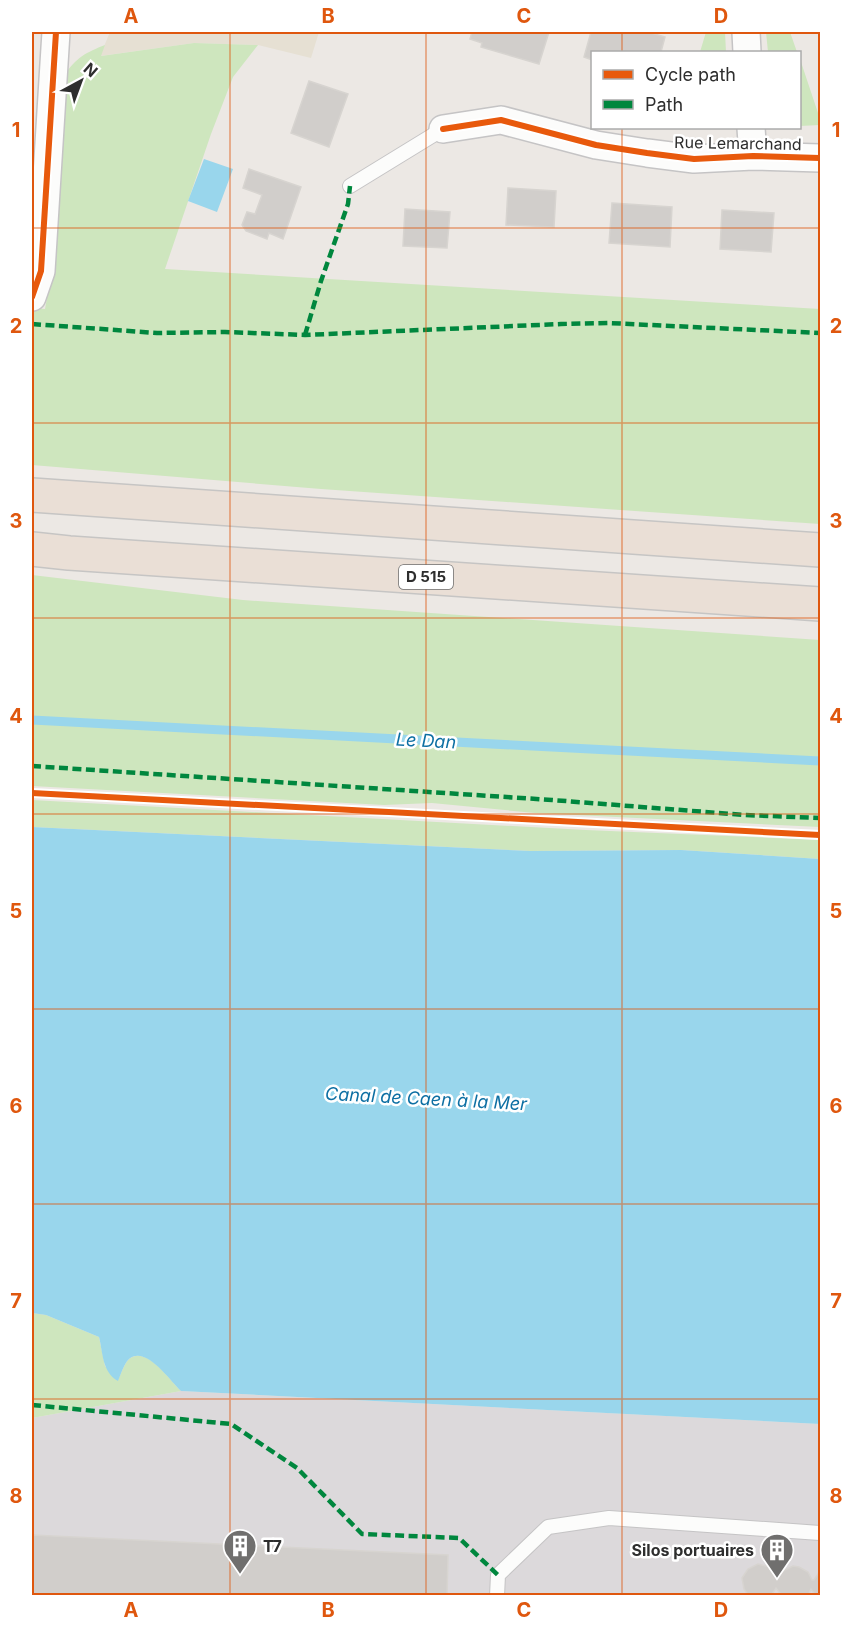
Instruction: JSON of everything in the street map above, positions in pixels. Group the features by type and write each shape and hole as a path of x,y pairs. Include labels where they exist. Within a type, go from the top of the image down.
{"highway":[{"path":"32,495 820,550"},
{"name":"D 515","path":"32,549 820,604"}],"street":[{"path":"32,297 41,271 56,32"},
{"path":"746,32 747,51"},
{"name":"Rue Lemarchand","path":"443,129 501,120 596,145 694,159 753,156 820,158"},
{"name":"Rue Lemarchand","path":"751,129 753,156"}],"lane":[{"path":"350,186 443,129"},
{"path":"497,1596 498,1575 548,1527 609,1518 820,1533"}],"shaded area":[{"path":"110,32 319,32 311,58 258,45 194,43 100,56"},
{"path":"181,1391 820,1424 820,1595 32,1596 32,1418"}],"green space":[{"path":"706,32 725,32 726,51 700,51"},
{"path":"766,32 790,32 797,51 768,51"},
{"path":"194,43 258,45 233,77 165,269 820,309 820,524 321,489 32,465 32,308 45,309 51,276 65,75 82,56 105,45 101,56"},
{"path":"801,62 820,119 820,125 801,126"},
{"path":"32,575 243,600 820,640 820,827 535,813 432,803 384,805 32,786"},
{"path":"32,800 586,830 820,840 820,859 681,850 531,851 32,827"},
{"path":"32,1313 46,1315 99,1337 105,1366 118,1380 129,1359 136,1356 143,1357 158,1366 181,1391 32,1418"}],"water":[{"path":"204,159 233,169 217,212 188,201"},
{"name":"Canal de Caen à la Mer","path":"32,827 531,851 681,850 820,859 820,1424 181,1391 150,1360 136,1356 127,1361 118,1381 106,1367 99,1337 46,1315 32,1313"}],"building":[{"path":"472,32 549,32 539,64 481,47 482,43 470,39"},
{"path":"591,32 648,32 665,37 661,51 591,51 591,60 584,57"},
{"path":"309,81 348,94 329,147 291,133"},
{"path":"249,169 301,187 283,239 269,233 267,239 246,231 242,225 247,212 255,214 262,195 243,188"},
{"path":"508,188 556,191 554,227 506,225"},
{"path":"612,203 672,207 670,247 609,243"},
{"path":"405,209 450,212 447,248 403,246"},
{"path":"722,210 774,213 771,252 720,249"},
{"name":"T7","path":"32,1535 448,1555 447,1596 32,1596"},
{"name":"Silos portuaires","path":"758,1564 769,1567 777,1578 783,1571 793,1566 808,1572 812,1580 820,1571 820,1596 816,1596 811,1589 808,1596 782,1596 776,1588 771,1596 749,1596 744,1589 742,1578 748,1569"}],"waterway":[{"name":"Le Dan","path":"32,720 820,761"}],"marked path":[{"path":"305,335 348,204 350,186"},
{"path":"32,324 157,333 225,332 305,335 608,323 820,333"},
{"path":"32,766 745,815 820,818"},
{"path":"32,1405 231,1424 297,1468 362,1534 459,1538 498,1575"}],"cycle path":[{"path":"32,297 41,271 56,32"},
{"path":"443,129 501,120 596,145 694,159 753,156 820,158"},
{"path":"32,793 820,835"}],"place":[{"name":"T7","path":"240,1575"},
{"name":"Silos portuaires","path":"777,1579"}]}
